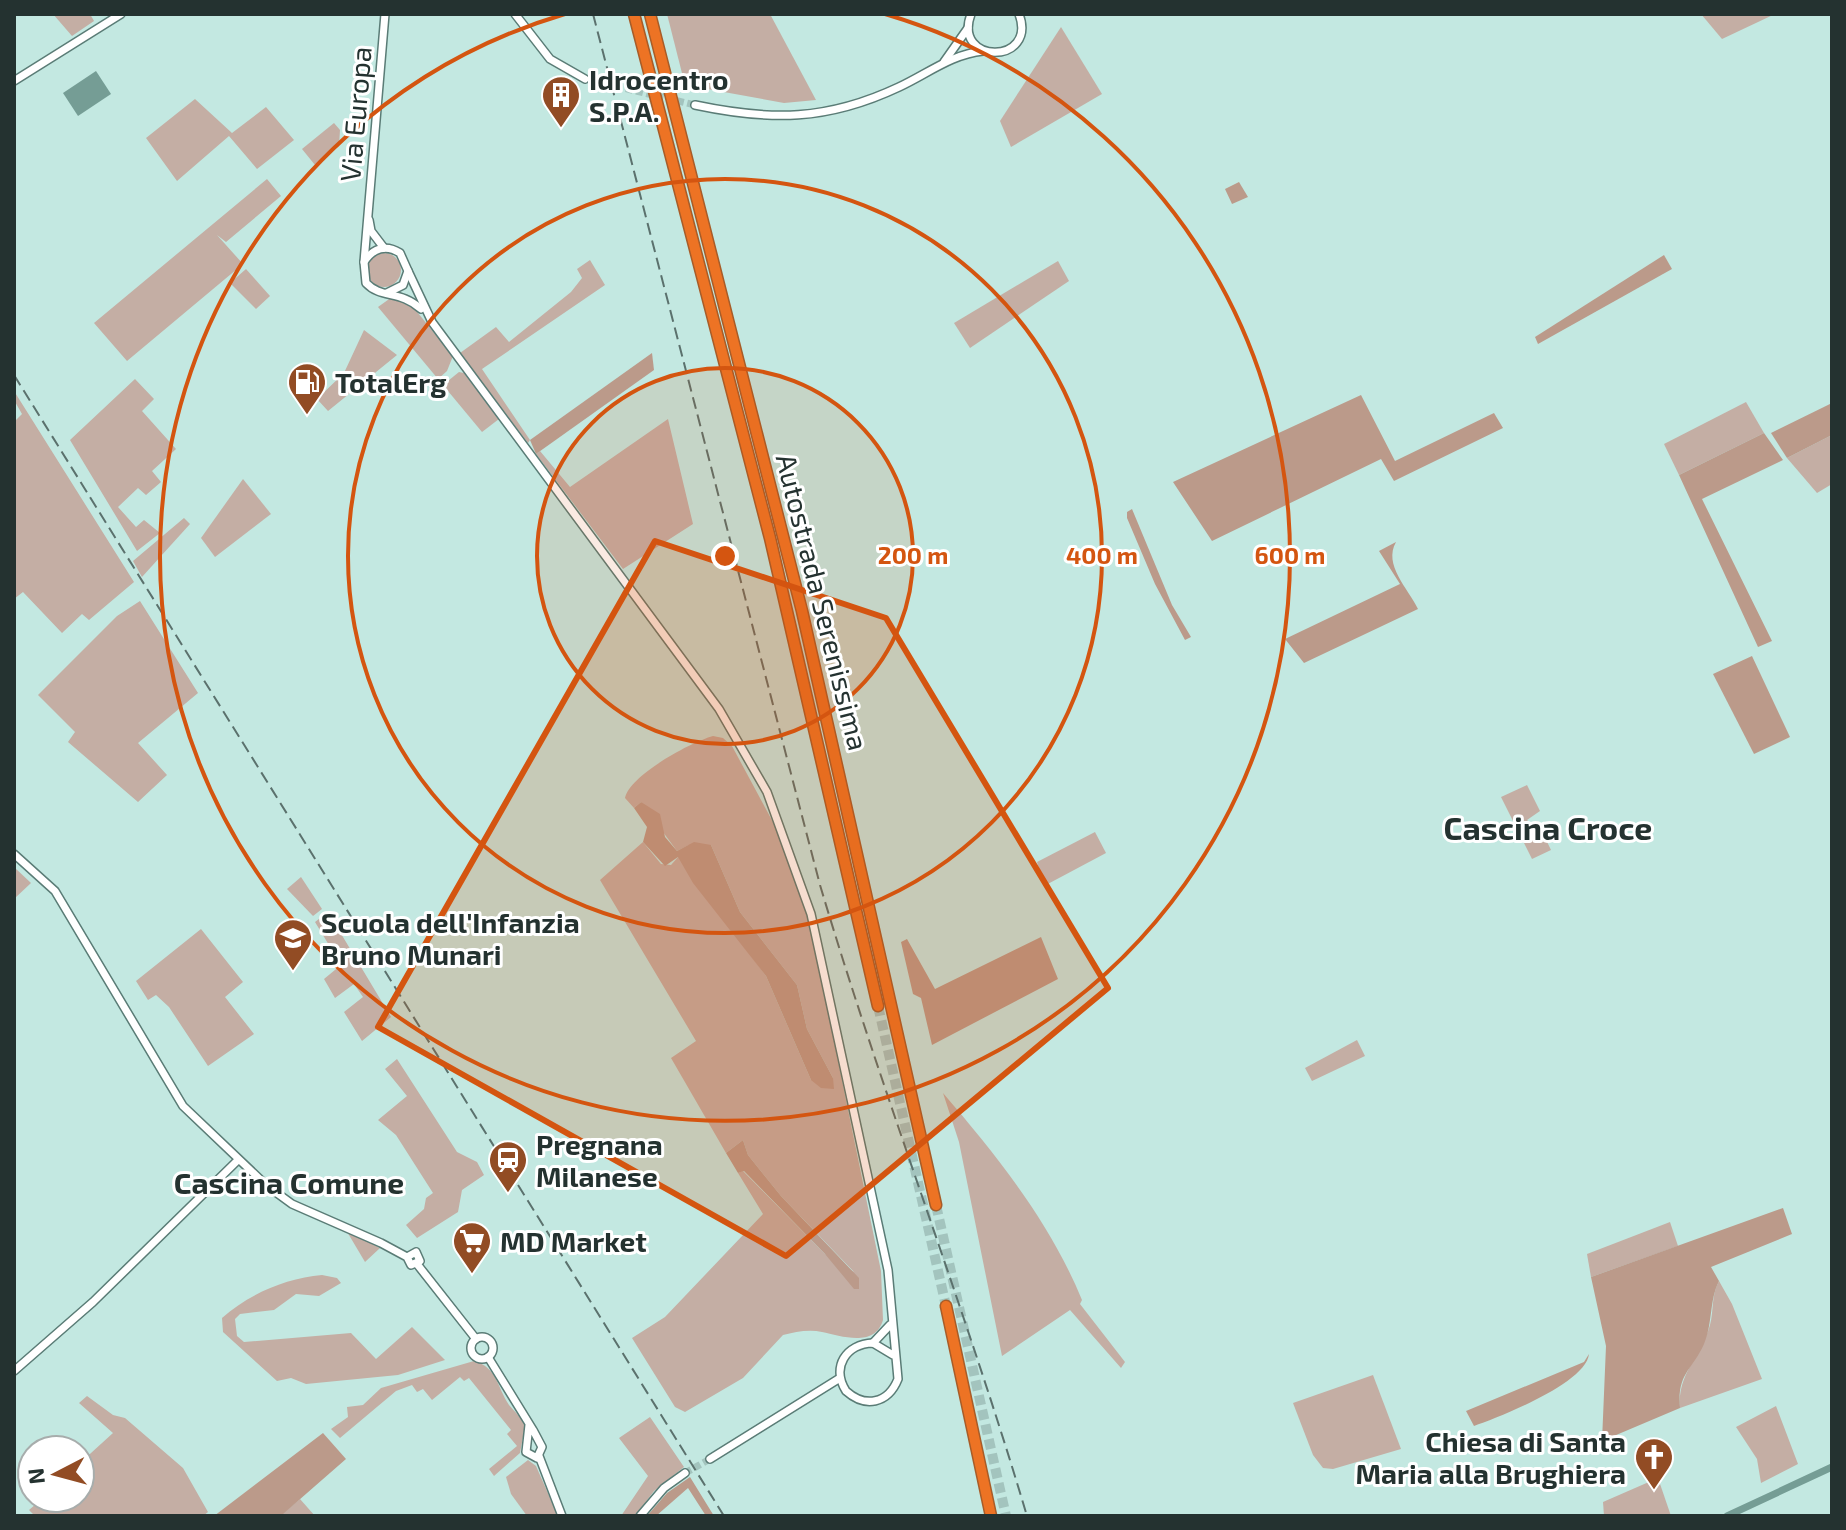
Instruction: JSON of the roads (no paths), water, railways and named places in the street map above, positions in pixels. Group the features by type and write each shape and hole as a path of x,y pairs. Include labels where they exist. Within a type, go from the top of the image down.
{"highway":[{"name":"Autostrada Serenissima","path":"634,14 767,524 878,1006"},
{"name":"Autostrada Serenissima","path":"650,14 805,626 936,1205"},
{"path":"946,1306 991,1516"}],"street":[{"path":"14,81 121,14"},
{"name":"Via Europa","path":"364,262 385,14"},
{"path":"515,14 550,59 585,79"},
{"path":"1019,14 1022,26"},
{"path":"695,105 762,116 828,113 875,98 943,63 983,51 995,53 1010,49 1020,37 1026,14"},
{"path":"969,19 973,41 983,51"},
{"path":"943,63 969,19"},
{"name":"Via Europa","path":"368,218 371,231 384,248"},
{"path":"432,322 400,253 384,248 373,251 364,262 366,283 374,290 407,297 432,322 719,709 767,792 811,914 888,1270 890,1325 898,1379 890,1394 873,1402 863,1401 846,1391 827,1389"},
{"path":"387,293 403,285 408,271"},
{"path":"14,854 55,891 183,1106 238,1160 292,1204 333,1220 407,1257 408,1263 417,1264 476,1339"},
{"path":"14,1371 99,1296 238,1160"},
{"path":"846,1391 840,1378 841,1363 848,1351 873,1343 890,1325"},
{"path":"486,1338 491,1342 493,1349 488,1357 481,1359 473,1353 476,1339 486,1338"},
{"path":"873,1343 893,1355"},
{"path":"488,1357 529,1425 534,1442 542,1450 536,1457"},
{"path":"710,1459 827,1389 840,1378"},
{"path":"534,1442 526,1452 536,1457 562,1516"},
{"path":"640,1516 664,1488 685,1473"}],"waterway":[{"path":"1727,1516 1832,1467"}],"tunnel":[{"path":"585,79 695,105"},
{"path":"878,1006 946,1306"},
{"path":"936,1205 1006,1516"},
{"path":"685,1473 710,1459"}],"railway":[{"path":"593,14 820,885 1027,1516"},
{"path":"14,375 724,1516"}],"place":[{"name":"Idrocentro S.P.A.","path":"561,129"},
{"name":"TotalErg","path":"307,416"},
{"name":"Scuola dell'Infanzia Bruno Munari","path":"293,972"},
{"name":"Pregnana Milanese","path":"508,1194"},
{"name":"MD Market","path":"472,1275"},
{"name":"Chiesa di Santa Maria alla Brughiera","path":"1654,1491"}],"district":[{"name":"Cascina Croce","path":"1548,827"},
{"name":"Cascina Comune","path":"289,1182"}]}
